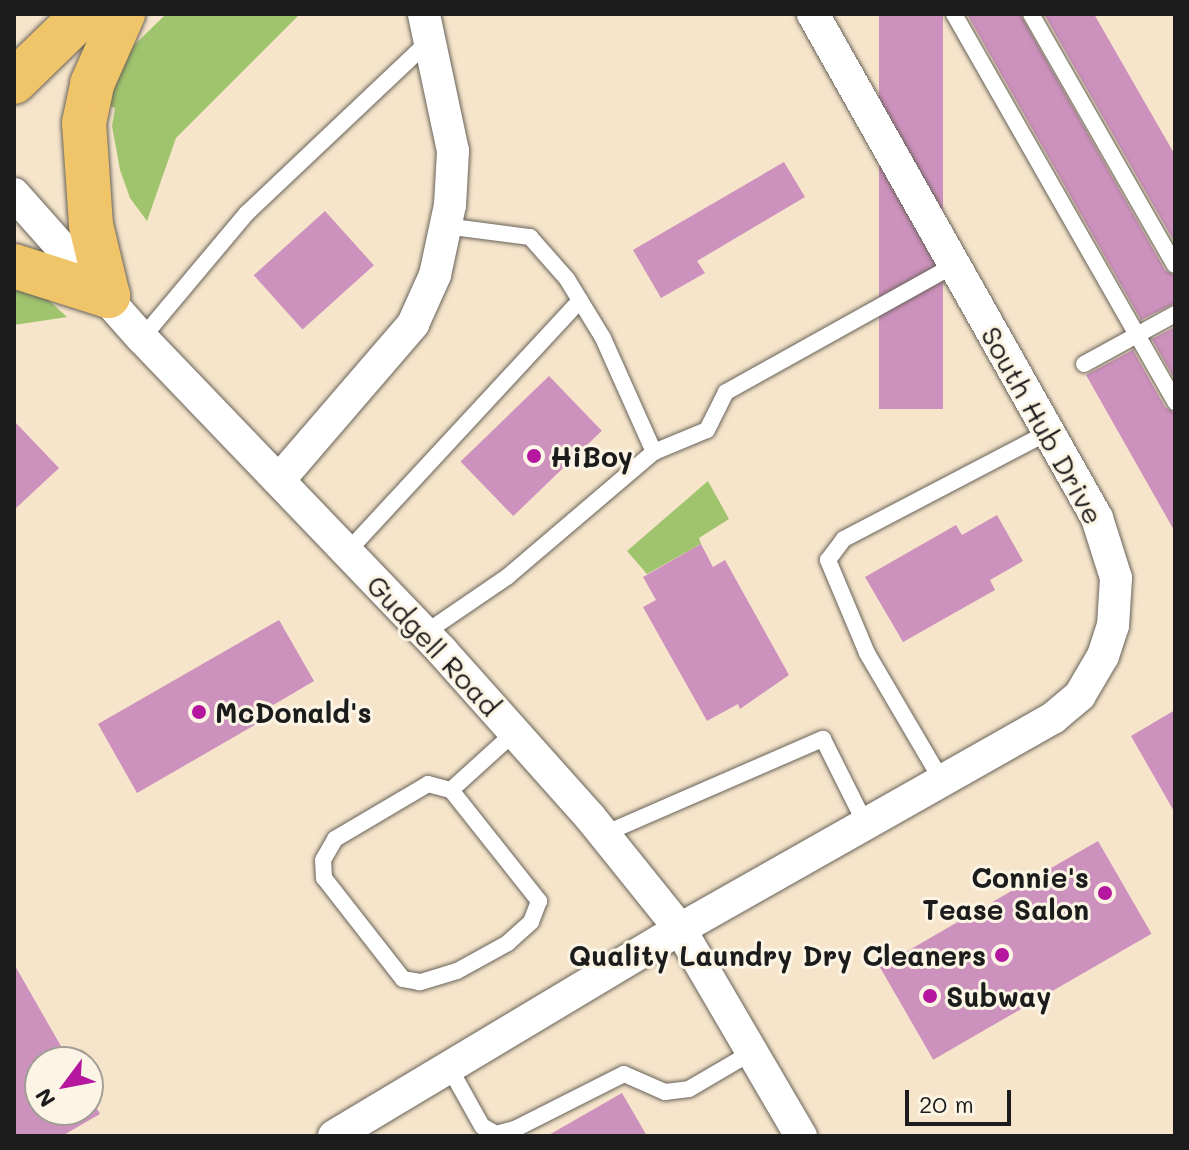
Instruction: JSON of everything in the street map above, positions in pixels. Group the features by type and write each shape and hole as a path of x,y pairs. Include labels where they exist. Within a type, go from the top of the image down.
{"highway":[{"path":"14,82 84,14"},
{"path":"108,296 91,225 84,123 92,84 123,14"},
{"path":"14,266 108,296"}],"street":[{"name":"South Hub Drive","path":"334,1136 680,929 1053,718 1080,695 1103,656 1113,626 1116,578 1097,518 813,14"},
{"path":"279,480 413,324 435,275 445,226 453,151 427,27"},
{"name":"Gudgell Road","path":"14,194 108,296 142,338 425,633 604,834 680,929 801,1136"}],"lane":[{"path":"954,14 1175,402"},
{"path":"1031,14 1175,265"},
{"path":"142,338 247,213 427,27"},
{"path":"445,226 530,237 580,300 603,338 654,452"},
{"path":"425,633 507,577 654,452 707,430 726,392 954,265"},
{"path":"347,552 580,300"},
{"path":"1084,364 1175,314"},
{"path":"942,781 867,653 828,560 844,539 1049,432"},
{"path":"451,790 515,732"},
{"path":"604,834 823,739 866,825"},
{"path":"428,784 451,790 539,901 531,922 508,943 457,971 420,982 403,979 324,878 323,860 335,839 428,784"},
{"path":"449,1067 482,1126 496,1134 515,1129 624,1074 665,1092 689,1089 752,1052"}],"green space":[{"path":"166,14 300,14 176,138 147,221 130,198 120,170 112,126 115,108 102,103 120,59"},
{"path":"14,279 43,295 67,317 14,325"},
{"path":"708,481 729,519 699,538 701,544 647,574 627,551"}],"building":[{"path":"879,14 943,14 943,409 879,409"},
{"path":"967,14 1020,14 1165,270 1175,276 1175,303 1141,320"},
{"path":"1044,14 1094,14 1175,155 1175,243"},
{"path":"784,162 805,197 697,261 705,273 661,298 633,250"},
{"path":"325,211 374,265 303,329 254,275"},
{"path":"1175,327 1175,380 1152,339"},
{"path":"1133,350 1165,407 1175,413 1175,532 1086,375"},
{"path":"549,376 602,431 513,516 461,461"},
{"path":"14,421 59,468 14,510"},
{"path":"997,515 1023,561 990,580 995,590 903,642 865,577 956,525 962,535"},
{"path":"701,544 713,567 725,560 789,675 740,709 738,704 707,721 643,607 656,600 643,577"},
{"path":"279,620 314,681 263,711 267,718 137,793 98,724"},
{"path":"1175,710 1175,813 1131,736"},
{"path":"1098,841 1152,934 933,1060 880,967"},
{"path":"14,964 61,1046 24,1046 24,1126 79,1126 62,1136 14,1136"},
{"path":"622,1093 647,1136 547,1136"}],"place":[{"name":"HiBoy","path":"534,456"},
{"name":"McDonald's","path":"199,712"},
{"name":"Connie's Tease Salon","path":"1105,893"},
{"name":"Quality Laundry Dry Cleaners","path":"1002,955"},
{"name":"Subway","path":"930,996"}]}
